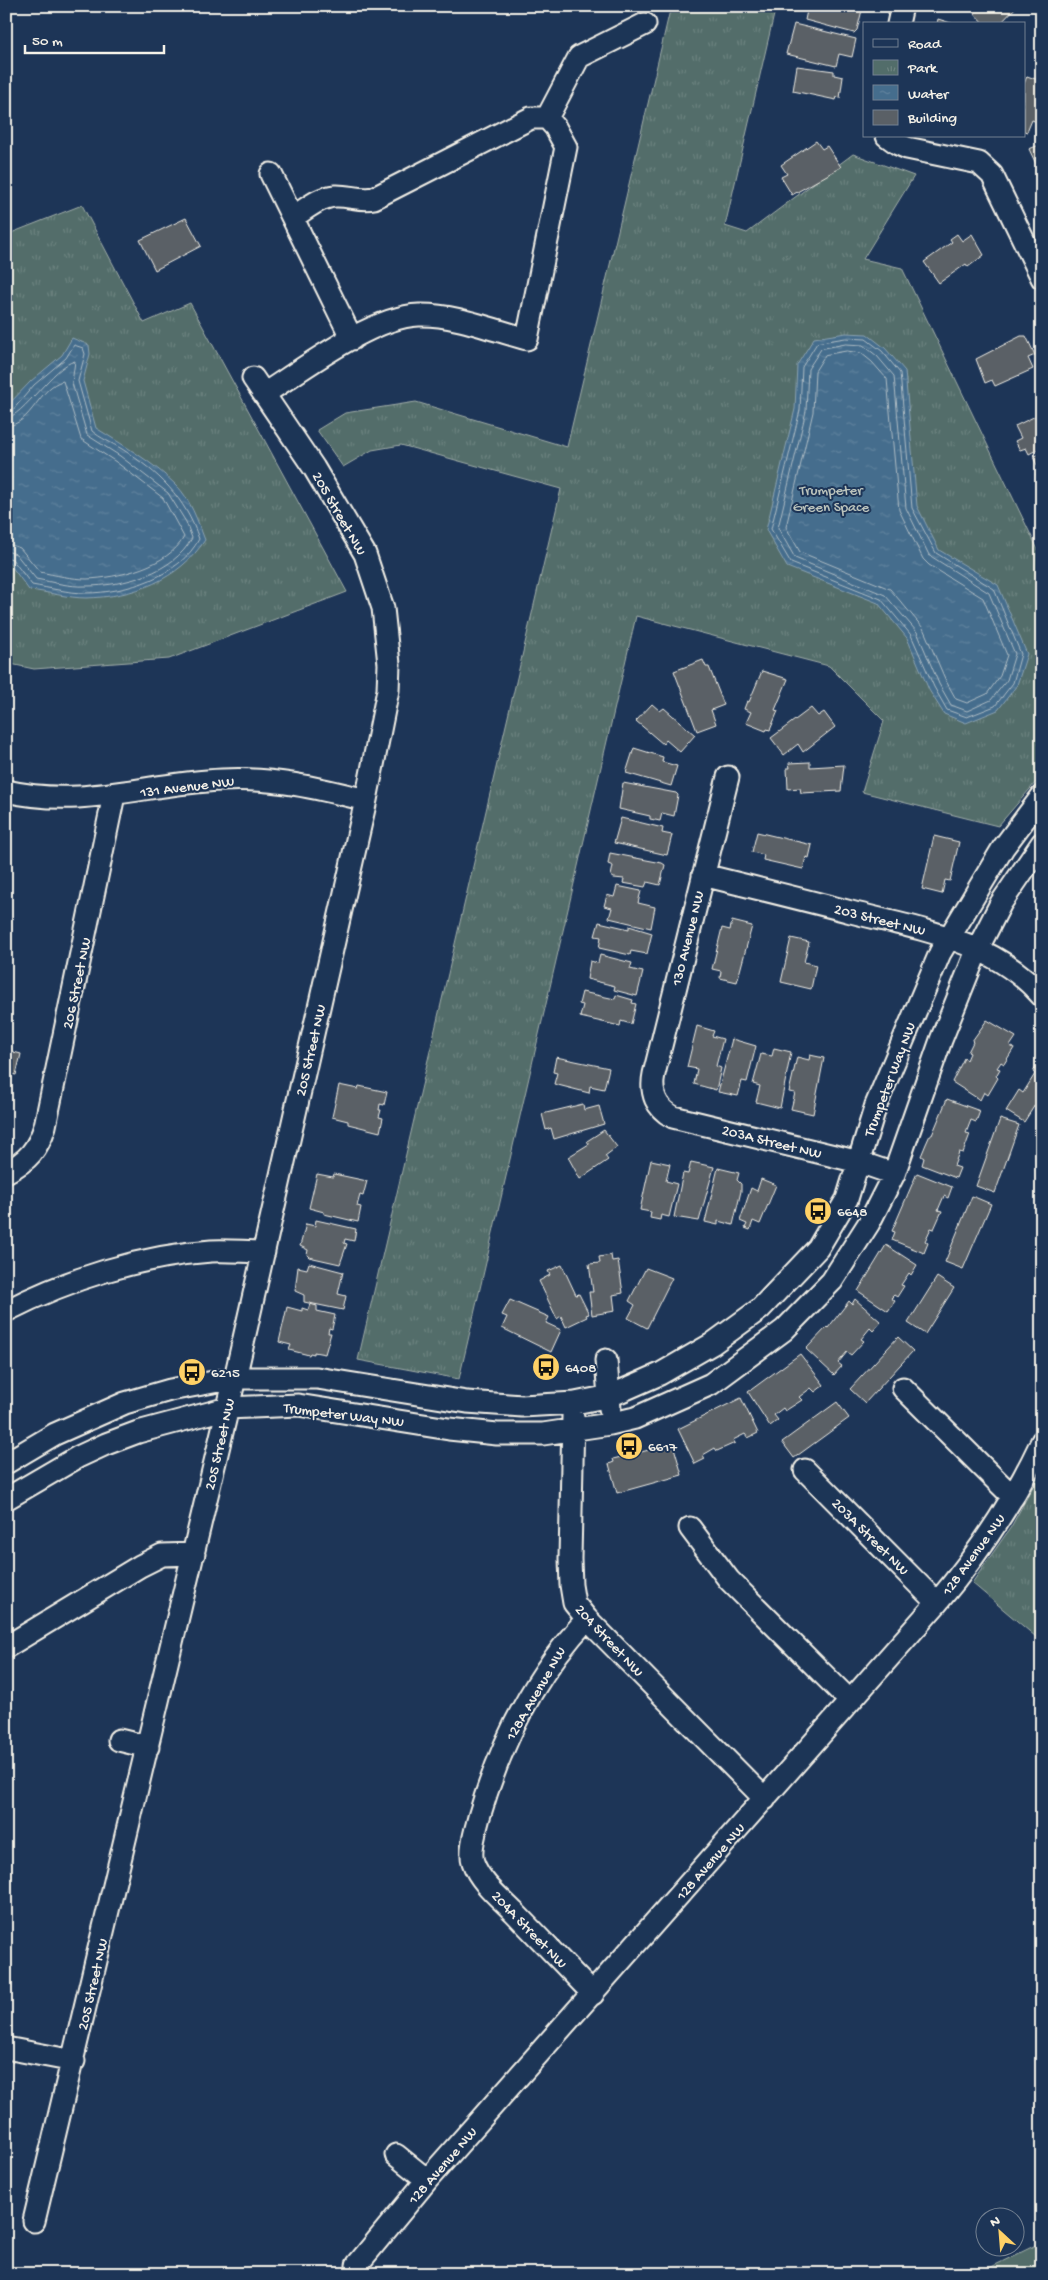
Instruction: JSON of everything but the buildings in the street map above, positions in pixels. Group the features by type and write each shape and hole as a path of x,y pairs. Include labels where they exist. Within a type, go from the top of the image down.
{"street":[{"path":"898,22 902,6"},
{"path":"547,118 579,57 645,24"},
{"path":"293,217 323,199 335,196 365,200 374,198 477,147 530,118 547,118"},
{"path":"271,174 352,339 375,325 418,314 450,319 527,338 566,157 566,147 561,136 547,118"},
{"path":"890,138 907,148 979,163 986,168 992,175 1042,278"},
{"name":"205 Street NW","path":"34,2221 74,2061 235,1378 366,800 388,690 389,664 383,608 365,554 350,525 258,386 352,339"},
{"name":"130 Avenue NW","path":"656,1101 652,1084 654,1074 728,777"},
{"name":"131 Avenue NW","path":"6,791 46,798 90,798 196,782 243,779 290,782 366,800"},
{"name":"206 Street NW","path":"14,1168 31,1156 39,1144 50,1110 114,795"},
{"name":"Trumpeter Way NW","path":"6,1463 62,1430 125,1403 170,1390 235,1378 317,1378 467,1402 522,1406 575,1403 610,1396 660,1374 712,1344 760,1309 818,1248 847,1199 876,1105 949,936 1003,848 1042,796"},
{"name":"Trumpeter Way NW","path":"6,1499 78,1457 106,1444 138,1432 228,1408 298,1405 497,1434 544,1434 610,1424 635,1418 711,1384 784,1330 832,1281 869,1223 894,1174 941,1040 978,948 1000,904 1042,842"},
{"name":"203 Street NW","path":"703,875 949,936 978,948 1007,964 1029,981 1042,996"},
{"name":"203A Street NW","path":"656,1101 660,1108 673,1117 858,1162 894,1174"},
{"path":"6,1311 77,1280 146,1260 210,1252 264,1252"},
{"path":"606,1360 610,1396 610,1424"},
{"path":"903,1388 1013,1497"},
{"name":"204 Street NW","path":"575,1403 571,1430 571,1585 574,1603 587,1619 765,1799"},
{"name":"128 Avenue NW","path":"357,2265 427,2180 765,1799 849,1700 937,1603 974,1558 1013,1497 1042,1442"},
{"name":"203A Street NW","path":"805,1470 937,1603"},
{"path":"690,1528 729,1580 849,1700"},
{"path":"6,1646 140,1566 162,1555 194,1554"},
{"name":"128A Avenue NW","path":"472,1861 474,1841 482,1808 514,1724 562,1645 587,1619"},
{"path":"119,1740 148,1747"},
{"name":"204A Street NW","path":"472,1861 490,1887 593,1994"},
{"path":"6,2048 74,2061"},
{"path":"396,2155 427,2180"}],"green space":[{"name":"Trumpeter Green Space","path":"671,6 776,6 725,226 747,233 853,154 914,176 863,259 902,268 1042,558 1042,775 998,826 862,792 884,721 829,666 636,616 459,1379 358,1360 561,489 401,445 372,450 343,467 317,430 345,413 416,402 567,447"},
{"path":"82,205 144,323 190,303 347,592 169,659 34,669 6,663 6,235"},
{"path":"1042,1470 1042,1642 972,1583 1011,1527"},
{"path":"1042,2242 1042,2274 977,2274 1010,2258 1026,2258 1026,2250"}],"water":[{"path":"846,333 867,334 885,348 905,371 917,506 939,550 998,585 1027,654 1017,685 998,710 966,723 944,714 929,690 907,638 878,603 787,567 766,530 795,409 797,365 814,338"},
{"path":"72,338 89,345 90,354 83,381 96,428 148,461 181,490 189,503 205,540 182,566 168,576 137,590 104,597 79,598 29,590 6,559 6,407 31,381 62,355"}],"place":[{"name":"6648","path":"818,1211"},
{"name":"6408","path":"546,1367"},
{"name":"6215","path":"192,1372"},
{"name":"6617","path":"629,1446"}]}
